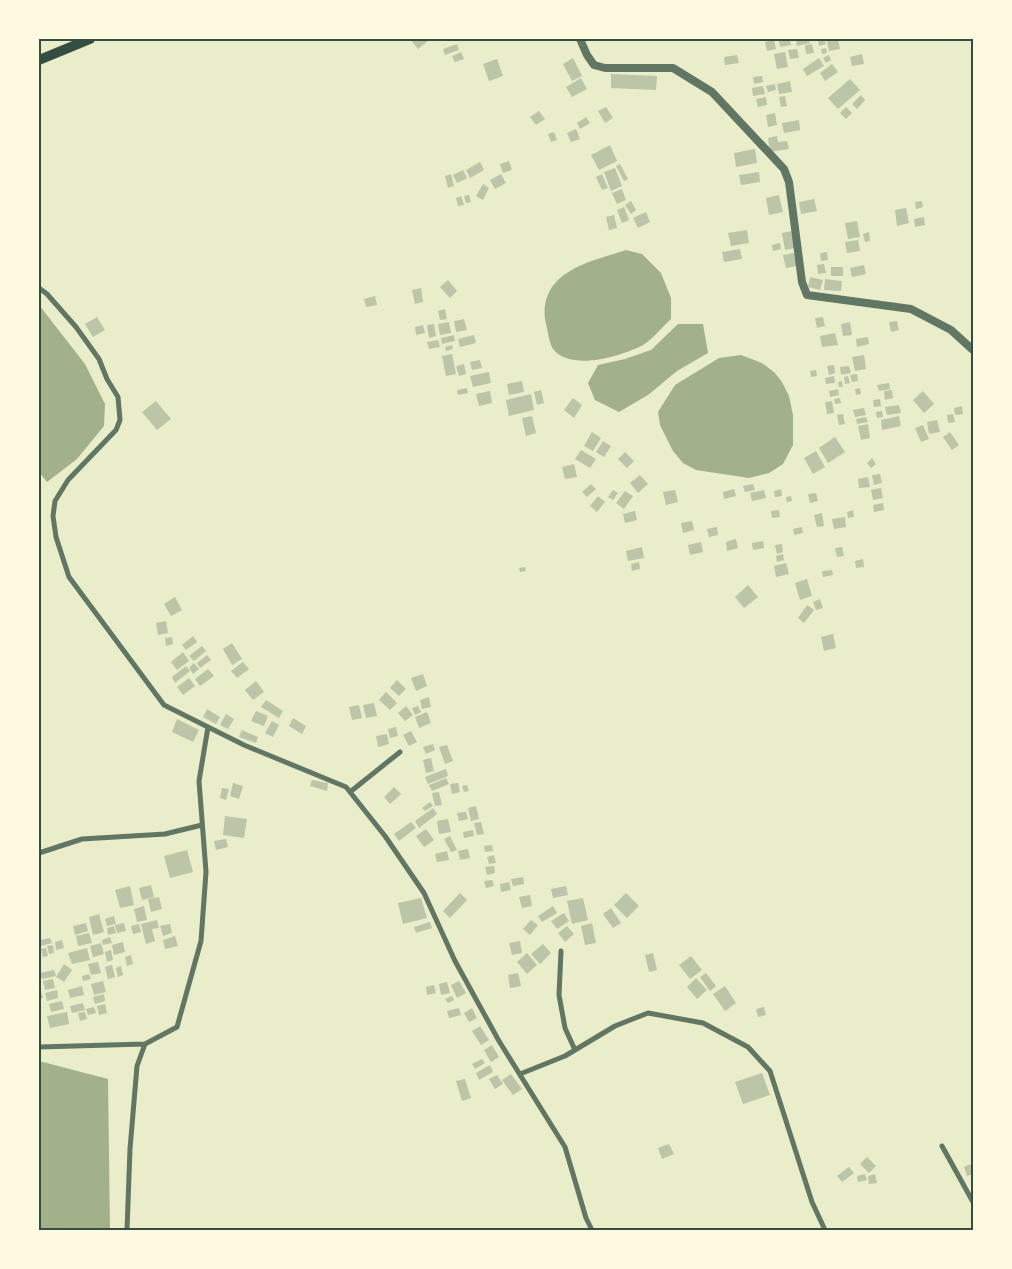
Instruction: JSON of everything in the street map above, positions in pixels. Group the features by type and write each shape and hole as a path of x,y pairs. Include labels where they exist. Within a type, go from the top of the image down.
{"main road":[{"path":"39,60 90,39"}],"street":[{"path":"580,39 587,56 594,65 605,68 673,68 712,92 784,169 790,182 802,282 807,295 911,309 951,330 973,350"},
{"path":"39,288 47,294 76,326 98,359 118,397 120,420 116,430 68,480 55,501 53,516 56,537 69,577 164,705 244,745 346,787 385,836 424,893 455,961 498,1041 565,1146 586,1218 592,1230"},
{"path":"39,1047 145,1044 177,1027 200,941 206,872 199,781 208,727"},
{"path":"350,792 400,752"},
{"path":"39,853 82,839 165,834 202,825"},
{"path":"561,951 559,995 565,1028 575,1050"},
{"path":"520,1074 565,1056 615,1026 648,1013 703,1023 748,1047 770,1071 812,1202 826,1230"},
{"path":"127,1230 130,1149 137,1066 145,1044"},
{"path":"942,1146 973,1202"}],"shaded area":[{"path":"626,250 642,254 661,273 671,298 671,319 643,345 623,354 584,361 572,360 561,356 553,349 544,312 546,301 553,285 564,275 581,265"},
{"path":"39,305 85,364 105,404 104,426 77,459 47,482 39,472"},
{"path":"678,324 703,324 708,353 677,371 648,395 619,412 595,400 588,383 598,365 625,359 651,350"},
{"path":"741,355 762,363 774,372 782,382 789,396 793,415 793,445 783,464 769,473 749,478 696,470 683,463 673,451 660,425 658,412 675,385 719,358"},
{"path":"39,1061 108,1079 110,1230 39,1230"}],"building":[{"path":"410,39 426,39 428,41 418,49"},
{"path":"790,39 791,45 780,47 779,41"},
{"path":"796,39 809,39 810,43 797,46"},
{"path":"824,39 826,44 819,46 818,40"},
{"path":"838,39 840,49 829,51 827,41"},
{"path":"774,40 776,49 767,51 765,42"},
{"path":"457,44 459,50 445,55 443,49"},
{"path":"812,44 814,53 806,54 805,45"},
{"path":"826,48 827,53 822,54 821,49"},
{"path":"797,49 799,58 790,59 788,50"},
{"path":"461,52 464,59 455,62 452,56"},
{"path":"785,52 788,67 777,69 774,54"},
{"path":"862,54 864,64 852,66 850,57"},
{"path":"737,55 739,63 725,65 724,57"},
{"path":"829,55 831,60 826,63 823,58"},
{"path":"573,58 582,76 572,81 563,64"},
{"path":"819,58 824,66 807,76 803,69"},
{"path":"497,59 503,76 489,81 483,64"},
{"path":"832,64 838,72 825,81 820,73"},
{"path":"611,74 657,76 656,90 611,88"},
{"path":"762,76 763,82 754,84 753,77"},
{"path":"581,78 587,89 572,97 566,87"},
{"path":"850,79 860,90 838,109 828,98"},
{"path":"790,81 792,92 779,94 777,84"},
{"path":"775,84 776,90 768,92 766,86"},
{"path":"763,86 765,94 753,96 752,88"},
{"path":"861,95 865,100 857,109 852,104"},
{"path":"785,96 787,106 781,107 779,97"},
{"path":"766,97 767,105 758,107 756,99"},
{"path":"606,107 613,118 605,123 598,111"},
{"path":"846,107 852,113 846,119 840,113"},
{"path":"539,111 545,119 536,125 530,117"},
{"path":"775,113 777,125 768,127 766,115"},
{"path":"586,117 590,123 580,129 577,123"},
{"path":"799,120 800,130 784,133 782,123"},
{"path":"576,129 580,139 571,142 567,133"},
{"path":"554,132 557,140 551,142 548,134"},
{"path":"777,136 778,142 787,141 789,149 770,152 768,138"},
{"path":"610,145 617,161 599,170 591,155"},
{"path":"755,149 757,163 736,167 734,153"},
{"path":"509,161 512,170 503,173 500,164"},
{"path":"480,162 484,170 470,178 466,170"},
{"path":"620,164 628,179 624,181 616,166"},
{"path":"615,168 622,186 611,191 604,172"},
{"path":"463,170 467,178 457,183 453,175"},
{"path":"759,172 760,182 741,185 739,175"},
{"path":"451,174 454,186 448,188 445,176"},
{"path":"501,174 506,183 495,189 490,180"},
{"path":"602,174 608,188 602,190 596,177"},
{"path":"483,184 489,188 483,200 476,196"},
{"path":"622,189 626,200 617,204 612,193"},
{"path":"469,195 471,202 466,203 464,196"},
{"path":"779,195 783,212 769,215 766,198"},
{"path":"461,196 464,205 458,206 456,198"},
{"path":"814,199 817,211 801,214 799,202"},
{"path":"631,201 636,210 631,214 625,205"},
{"path":"922,201 923,207 916,209 915,202"},
{"path":"624,207 629,220 622,223 617,210"},
{"path":"906,208 909,223 897,226 895,210"},
{"path":"646,212 650,222 638,228 633,218"},
{"path":"614,215 617,228 609,230 606,217"},
{"path":"924,217 925,225 915,227 914,219"},
{"path":"857,221 860,237 848,239 845,223"},
{"path":"747,230 749,243 731,246 728,233"},
{"path":"792,231 795,248 785,250 782,233"},
{"path":"869,232 870,241 865,242 863,234"},
{"path":"858,240 860,251 847,253 845,242"},
{"path":"780,243 781,249 773,251 772,245"},
{"path":"740,249 742,259 724,262 722,252"},
{"path":"827,252 828,260 821,261 820,253"},
{"path":"794,253 797,266 786,268 783,255"},
{"path":"824,264 826,273 818,274 817,265"},
{"path":"864,265 866,274 852,277 850,268"},
{"path":"831,267 843,267 843,276 831,276"},
{"path":"810,277 823,280 820,290 808,287"},
{"path":"825,279 842,281 841,291 824,290"},
{"path":"448,280 457,291 450,298 440,287"},
{"path":"421,288 423,302 415,304 412,290"},
{"path":"375,296 377,305 366,307 364,299"},
{"path":"445,309 447,319 440,320 438,311"},
{"path":"97,317 105,330 93,337 85,324"},
{"path":"823,317 825,326 817,328 815,318"},
{"path":"464,319 467,330 456,332 454,321"},
{"path":"897,321 899,330 891,332 889,322"},
{"path":"449,322 451,333 440,335 438,324"},
{"path":"850,322 852,335 843,336 841,324"},
{"path":"434,324 436,336 429,338 427,325"},
{"path":"423,325 425,333 416,335 415,327"},
{"path":"835,333 838,345 822,347 820,336"},
{"path":"454,335 455,341 442,344 441,338"},
{"path":"474,335 476,343 460,347 458,339"},
{"path":"868,337 869,344 857,347 856,339"},
{"path":"438,340 440,347 429,349 427,342"},
{"path":"452,345 453,349 446,351 445,347"},
{"path":"452,354 456,374 446,376 442,356"},
{"path":"864,355 866,369 855,371 852,357"},
{"path":"480,360 482,368 472,370 470,362"},
{"path":"464,364 466,374 459,376 456,366"},
{"path":"834,365 835,373 829,375 827,366"},
{"path":"849,366 851,373 841,375 840,367"},
{"path":"816,370 817,376 811,377 810,371"},
{"path":"489,372 491,383 473,387 470,376"},
{"path":"857,374 858,381 852,382 850,375"},
{"path":"834,376 835,383 826,384 825,378"},
{"path":"848,376 850,383 845,384 844,377"},
{"path":"522,381 524,392 509,395 507,384"},
{"path":"842,381 843,387 839,387 838,382"},
{"path":"889,383 890,389 879,391 877,385"},
{"path":"467,388 468,393 458,395 457,390"},
{"path":"860,388 861,394 856,395 855,389"},
{"path":"838,389 839,395 830,397 829,391"},
{"path":"541,390 544,403 537,405 534,392"},
{"path":"892,390 893,398 885,400 884,391"},
{"path":"490,391 492,403 479,406 476,394"},
{"path":"923,391 934,404 924,413 913,400"},
{"path":"531,394 534,410 509,416 506,400"},
{"path":"573,398 582,405 574,418 564,410"},
{"path":"840,398 841,403 835,404 834,399"},
{"path":"880,399 881,406 874,407 873,400"},
{"path":"156,401 171,419 157,430 142,412"},
{"path":"832,401 834,413 827,414 825,402"},
{"path":"899,405 901,413 887,415 885,407"},
{"path":"962,406 963,414 955,415 954,408"},
{"path":"864,408 866,415 855,417 853,410"},
{"path":"882,411 883,417 877,418 876,412"},
{"path":"843,414 845,424 839,425 837,415"},
{"path":"953,414 955,422 948,423 947,415"},
{"path":"532,416 536,433 526,436 522,418"},
{"path":"899,416 901,426 882,430 881,420"},
{"path":"866,417 868,422 857,424 856,419"},
{"path":"937,420 940,432 929,434 927,422"},
{"path":"868,424 870,438 861,440 858,426"},
{"path":"923,425 929,439 921,442 915,428"},
{"path":"592,432 601,438 593,451 584,446"},
{"path":"950,432 959,445 952,450 943,437"},
{"path":"835,437 845,452 828,463 819,448"},
{"path":"603,441 611,446 604,457 596,452"},
{"path":"581,450 596,459 590,468 575,459"},
{"path":"816,451 825,467 813,474 804,458"},
{"path":"625,452 634,461 627,468 618,459"},
{"path":"872,458 876,464 871,468 867,463"},
{"path":"574,464 577,477 565,479 562,467"},
{"path":"880,474 882,483 874,485 872,475"},
{"path":"640,475 648,484 638,493 630,483"},
{"path":"868,477 870,487 859,488 858,479"},
{"path":"591,484 596,489 587,497 582,492"},
{"path":"753,484 755,490 745,492 743,486"},
{"path":"881,488 883,498 873,500 871,490"},
{"path":"734,489 736,496 724,499 723,492"},
{"path":"781,489 782,496 775,497 774,491"},
{"path":"613,490 618,493 613,500 608,497"},
{"path":"675,490 678,502 666,505 663,492"},
{"path":"764,490 766,498 752,501 750,493"},
{"path":"625,491 633,496 624,509 616,503"},
{"path":"816,493 818,501 810,503 808,494"},
{"path":"598,496 605,502 597,512 590,506"},
{"path":"791,496 792,501 787,502 786,497"},
{"path":"883,503 884,510 874,512 873,505"},
{"path":"779,510 780,517 772,518 771,511"},
{"path":"853,510 854,517 848,518 847,512"},
{"path":"635,511 637,520 625,523 623,514"},
{"path":"822,513 824,526 817,527 814,515"},
{"path":"845,517 846,527 834,529 832,519"},
{"path":"692,521 694,530 683,533 681,523"},
{"path":"717,527 718,535 709,537 707,529"},
{"path":"802,527 803,533 794,535 793,529"},
{"path":"736,539 738,548 727,551 726,542"},
{"path":"763,541 764,548 753,550 752,543"},
{"path":"701,542 703,552 690,555 688,545"},
{"path":"782,544 783,552 777,554 775,545"},
{"path":"642,547 644,558 628,561 626,551"},
{"path":"842,547 844,556 837,557 835,548"},
{"path":"783,554 784,560 777,562 776,556"},
{"path":"863,559 864,567 856,568 855,561"},
{"path":"639,562 640,569 632,571 631,564"},
{"path":"786,563 789,574 776,577 774,566"},
{"path":"525,567 526,571 520,572 519,568"},
{"path":"832,570 833,575 823,577 822,571"},
{"path":"807,579 812,596 800,600 795,583"},
{"path":"748,585 758,597 744,608 735,597"},
{"path":"175,597 182,610 171,616 164,604"},
{"path":"820,599 823,608 816,610 813,602"},
{"path":"807,605 814,610 804,623 798,618"},
{"path":"166,621 168,633 158,635 156,623"},
{"path":"833,634 836,648 824,651 821,637"},
{"path":"193,636 197,642 186,650 182,645"},
{"path":"172,637 173,644 166,646 165,638"},
{"path":"232,643 242,659 232,665 223,649"},
{"path":"202,646 206,651 194,661 189,656"},
{"path":"183,652 189,661 177,670 171,662"},
{"path":"207,655 211,660 200,668 197,663"},
{"path":"243,662 249,669 237,678 231,671"},
{"path":"194,663 199,669 193,674 189,668"},
{"path":"186,666 190,671 175,683 172,677"},
{"path":"208,669 214,676 200,686 195,679"},
{"path":"423,674 427,686 416,691 411,678"},
{"path":"189,678 195,686 183,695 177,687"},
{"path":"397,680 406,689 399,696 390,688"},
{"path":"256,681 264,692 253,700 245,690"},
{"path":"386,692 397,703 390,710 379,700"},
{"path":"429,697 431,707 422,709 420,700"},
{"path":"266,700 283,711 279,718 261,707"},
{"path":"374,703 377,716 366,718 363,705"},
{"path":"359,705 362,718 352,720 349,707"},
{"path":"406,706 413,715 405,721 398,713"},
{"path":"418,706 421,712 415,715 412,708"},
{"path":"207,709 220,717 216,724 203,717"},
{"path":"256,711 268,716 264,726 251,721"},
{"path":"427,712 431,723 419,728 415,717"},
{"path":"226,714 234,719 228,729 220,725"},
{"path":"293,718 306,726 302,734 289,726"},
{"path":"177,719 199,730 193,742 172,732"},
{"path":"272,721 279,725 273,737 265,733"},
{"path":"396,727 398,736 390,738 388,729"},
{"path":"242,730 258,737 256,743 239,737"},
{"path":"411,731 417,742 409,746 403,735"},
{"path":"387,734 389,744 378,747 376,736"},
{"path":"433,744 435,750 426,754 423,747"},
{"path":"447,745 453,761 445,764 439,747"},
{"path":"431,758 434,771 426,773 423,760"},
{"path":"446,769 448,776 428,784 425,777"},
{"path":"446,778 449,784 432,791 429,785"},
{"path":"312,780 328,783 327,791 310,786"},
{"path":"233,783 243,786 239,799 230,796"},
{"path":"458,783 460,792 452,794 450,784"},
{"path":"467,785 469,791 464,792 462,786"},
{"path":"394,787 401,794 390,804 384,797"},
{"path":"222,788 229,789 226,800 220,798"},
{"path":"439,792 442,805 435,806 432,793"},
{"path":"430,802 433,806 425,811 422,808"},
{"path":"476,806 479,819 471,821 468,808"},
{"path":"433,808 437,814 419,828 415,821"},
{"path":"466,812 468,819 459,821 457,813"},
{"path":"225,816 247,819 244,838 223,835"},
{"path":"448,819 451,832 439,834 437,821"},
{"path":"411,822 416,828 399,841 394,834"},
{"path":"481,822 484,834 477,835 474,823"},
{"path":"426,829 434,840 424,847 416,836"},
{"path":"473,830 474,836 464,838 463,832"},
{"path":"450,836 457,850 451,852 444,839"},
{"path":"226,839 228,847 216,850 214,841"},
{"path":"492,845 493,851 485,852 484,846"},
{"path":"468,849 470,858 460,860 458,851"},
{"path":"187,850 193,872 170,878 164,856"},
{"path":"447,851 449,860 437,862 435,854"},
{"path":"494,855 496,863 489,864 487,857"},
{"path":"494,866 495,873 487,875 485,867"},
{"path":"523,877 524,884 513,886 511,879"},
{"path":"492,880 494,886 486,888 484,881"},
{"path":"509,882 511,890 501,892 500,884"},
{"path":"151,885 154,897 142,900 139,888"},
{"path":"130,886 134,905 120,908 115,890"},
{"path":"566,886 568,895 553,898 551,889"},
{"path":"460,893 467,900 450,918 443,911"},
{"path":"626,893 639,906 627,918 614,905"},
{"path":"530,895 532,906 522,908 519,897"},
{"path":"159,897 162,909 151,912 148,899"},
{"path":"421,898 427,918 403,924 398,903"},
{"path":"583,898 588,920 572,924 567,901"},
{"path":"144,906 147,920 137,922 134,909"},
{"path":"553,906 557,913 542,922 538,916"},
{"path":"611,908 621,923 613,928 603,914"},
{"path":"564,913 569,921 557,929 551,921"},
{"path":"99,914 104,932 93,935 89,917"},
{"path":"114,916 116,924 107,926 105,919"},
{"path":"157,920 159,928 152,929 155,941 146,944 141,924"},
{"path":"531,920 538,925 530,935 523,929"},
{"path":"430,922 432,928 416,933 414,927"},
{"path":"86,923 88,931 75,935 73,926"},
{"path":"124,923 126,931 117,933 115,925"},
{"path":"592,923 596,943 585,945 581,926"},
{"path":"139,924 141,932 133,934 131,926"},
{"path":"170,924 172,933 163,936 160,926"},
{"path":"114,926 116,933 108,935 107,928"},
{"path":"567,926 574,934 565,942 558,933"},
{"path":"89,933 92,943 78,946 76,936"},
{"path":"175,936 178,946 165,949 163,940"},
{"path":"110,937 112,943 103,945 102,940"},
{"path":"50,938 52,943 41,946 40,940"},
{"path":"62,940 64,948 56,950 55,942"},
{"path":"520,941 522,953 512,955 509,943"},
{"path":"123,942 125,952 114,955 112,945"},
{"path":"101,943 104,954 93,957 90,946"},
{"path":"543,944 551,953 540,964 531,954"},
{"path":"53,945 54,953 49,954 47,946"},
{"path":"46,948 48,956 43,957 41,949"},
{"path":"87,948 90,960 72,964 68,953"},
{"path":"111,950 113,960 107,962 105,952"},
{"path":"527,953 537,965 527,974 517,962"},
{"path":"653,953 657,970 649,972 645,955"},
{"path":"131,955 133,964 127,966 125,957"},
{"path":"691,956 702,970 690,979 679,965"},
{"path":"98,962 101,973 91,975 88,964"},
{"path":"64,964 72,970 64,982 56,977"},
{"path":"112,965 115,977 108,979 105,967"},
{"path":"121,966 123,975 118,977 116,968"},
{"path":"54,970 56,976 42,979 40,973"},
{"path":"518,973 521,986 510,988 508,975"},
{"path":"706,973 716,986 710,991 700,977"},
{"path":"89,974 91,979 83,981 82,976"},
{"path":"696,978 707,990 697,999 687,987"},
{"path":"53,979 55,988 45,990 43,981"},
{"path":"103,981 106,992 94,995 91,984"},
{"path":"459,981 466,993 457,998 451,985"},
{"path":"447,982 450,993 441,995 439,984"},
{"path":"434,985 436,993 427,995 426,987"},
{"path":"82,986 84,995 70,998 68,990"},
{"path":"725,986 736,1003 725,1011 713,994"},
{"path":"57,990 58,998 47,1001 45,993"},
{"path":"39,991 41,991 43,998 39,999"},
{"path":"104,994 105,1001 95,1004 93,997"},
{"path":"452,996 454,1000 448,1003 445,999"},
{"path":"62,1001 64,1009 51,1012 49,1004"},
{"path":"83,1003 85,1010 72,1013 70,1006"},
{"path":"105,1004 107,1013 99,1015 97,1006"},
{"path":"94,1007 96,1013 88,1015 86,1009"},
{"path":"764,1007 766,1015 758,1017 756,1009"},
{"path":"459,1008 461,1015 449,1018 447,1011"},
{"path":"472,1008 477,1018 469,1022 464,1013"},
{"path":"67,1012 69,1024 50,1028 47,1016"},
{"path":"85,1012 87,1019 80,1021 78,1013"},
{"path":"480,1026 489,1040 481,1045 472,1031"},
{"path":"492,1045 499,1057 491,1062 484,1050"},
{"path":"482,1059 485,1063 475,1069 472,1064"},
{"path":"490,1065 493,1072 479,1080 476,1073"},
{"path":"762,1073 770,1095 743,1104 735,1082"},
{"path":"511,1074 522,1089 513,1095 502,1080"},
{"path":"497,1075 503,1084 495,1089 489,1079"},
{"path":"465,1079 471,1098 462,1101 456,1081"},
{"path":"669,1144 674,1154 662,1159 658,1148"},
{"path":"867,1157 876,1166 869,1173 860,1164"},
{"path":"973,1163 973,1174 967,1176 964,1167"},
{"path":"849,1167 854,1173 842,1182 837,1176"},
{"path":"865,1174 867,1180 858,1182 857,1176"},
{"path":"875,1174 877,1183 869,1184 868,1176"}]}
